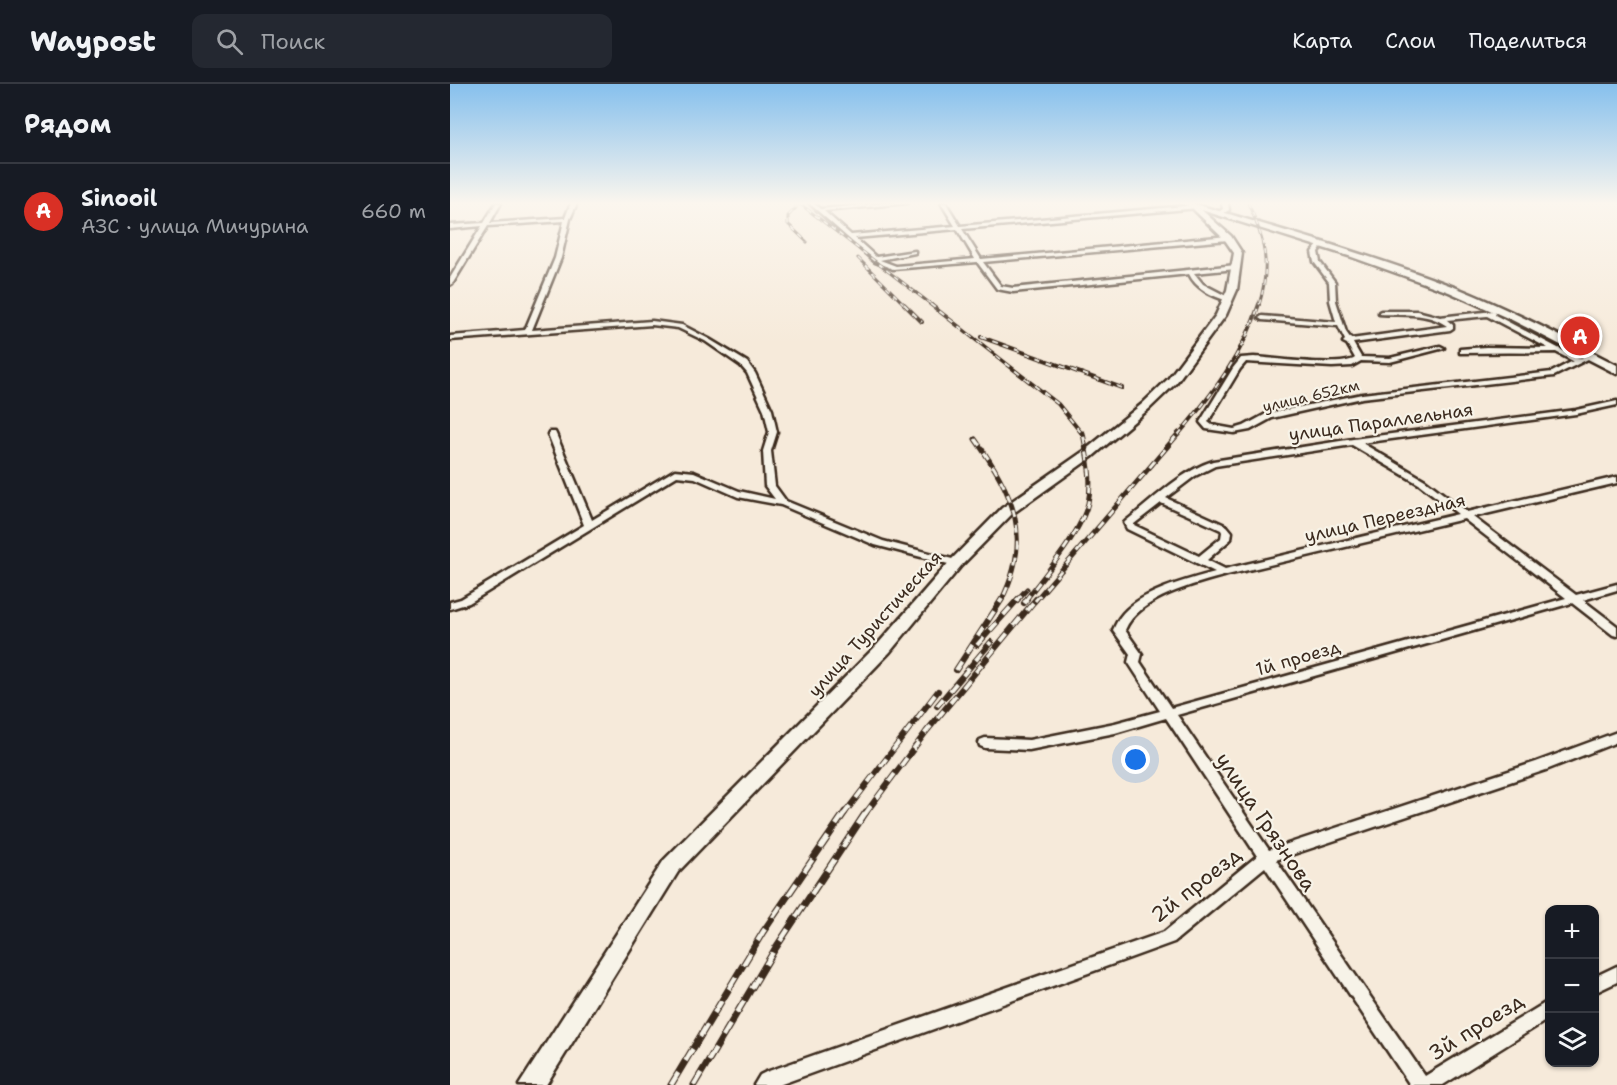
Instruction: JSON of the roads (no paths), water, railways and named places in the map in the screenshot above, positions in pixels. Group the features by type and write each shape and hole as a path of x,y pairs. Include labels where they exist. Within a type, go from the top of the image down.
{"main road":[{"path":"1334,250 1452,290 1502,311 1617,370"}],"street":[{"path":"450,283 471,250"},
{"path":"528,331 560,250"},
{"path":"865,250 888,267 902,268 1090,250"},
{"path":"972,250 996,287 1004,290 1236,267"},
{"name":"улица Туристическая","path":"532,1085 671,866 884,648 956,563 1007,511 1088,454 1172,381 1208,335 1233,290 1238,253 1236,250"},
{"name":"улица 652км","path":"1317,250 1317,261 1332,282 1333,301 1340,324 1347,342 1359,359"},
{"path":"875,259 913,252"},
{"path":"1191,272 1193,278 1210,291 1228,299"},
{"path":"1347,342 1450,328 1450,325 1440,319 1412,311 1381,313"},
{"path":"1440,319 1502,311"},
{"path":"1487,313 1578,361"},
{"path":"1262,318 1340,324"},
{"path":"450,338 666,323 680,326 739,361 751,373 768,410 773,432 767,451 770,486 783,504"},
{"name":"улица 652км","path":"1440,348 1390,360 1359,359 1352,364 1245,360 1237,368 1204,422 1209,427 1234,431 1247,428 1269,416 1362,396 1554,374 1590,356"},
{"path":"1463,351 1478,349 1556,350"},
{"name":"улица Параллельная","path":"1200,560 1130,527 1129,524 1132,519 1186,477 1213,464 1353,442 1576,412 1617,404"},
{"path":"552,434 589,525"},
{"path":"1353,442 1422,482 1468,515 1617,632"},
{"path":"450,606 465,602 675,473 682,472 737,493 783,504 879,543 956,563"},
{"name":"улица Переездная","path":"1163,592 1224,572 1617,480"},
{"path":"1160,499 1224,528 1227,532 1226,539 1200,560 1224,572"},
{"name":"1й проезд","path":"985,743 1029,745 1115,728 1617,587"},
{"name":"улица Грязнова","path":"1163,592 1120,624 1119,630 1136,654 1134,662 1420,1085"},
{"name":"2й проезд","path":"765,1083 1169,937 1265,858 1541,766 1617,737"},
{"path":"1599,983 1617,974"},
{"name":"3й проезд","path":"1427,1085 1545,1011"}],"railway":[{"path":"860,250 932,305"},
{"path":"1259,305 1265,278 1263,250"},
{"path":"858,258 922,322"},
{"path":"930,304 1058,404 1083,435"},
{"path":"1178,435 1235,357 1245,340 1259,304"},
{"path":"981,337 1122,388"},
{"path":"1025,601 1061,554 1084,515 1090,486 1083,433"},
{"path":"1035,601 1179,433"},
{"path":"975,439 1000,478 1015,516 1016,556 1011,578 1002,600"},
{"path":"1016,601 1027,589"},
{"path":"977,645 1018,599"},
{"path":"1024,603 1027,599"},
{"path":"865,814 926,732 1036,599"},
{"path":"956,670 1002,600"},
{"path":"937,706 991,642"},
{"path":"844,814 938,691"},
{"path":"671,1085 763,932 845,812"},
{"path":"694,1085 775,949 866,812"}],"place":[{"name":"Sinooil","path":"1580,336"}]}
